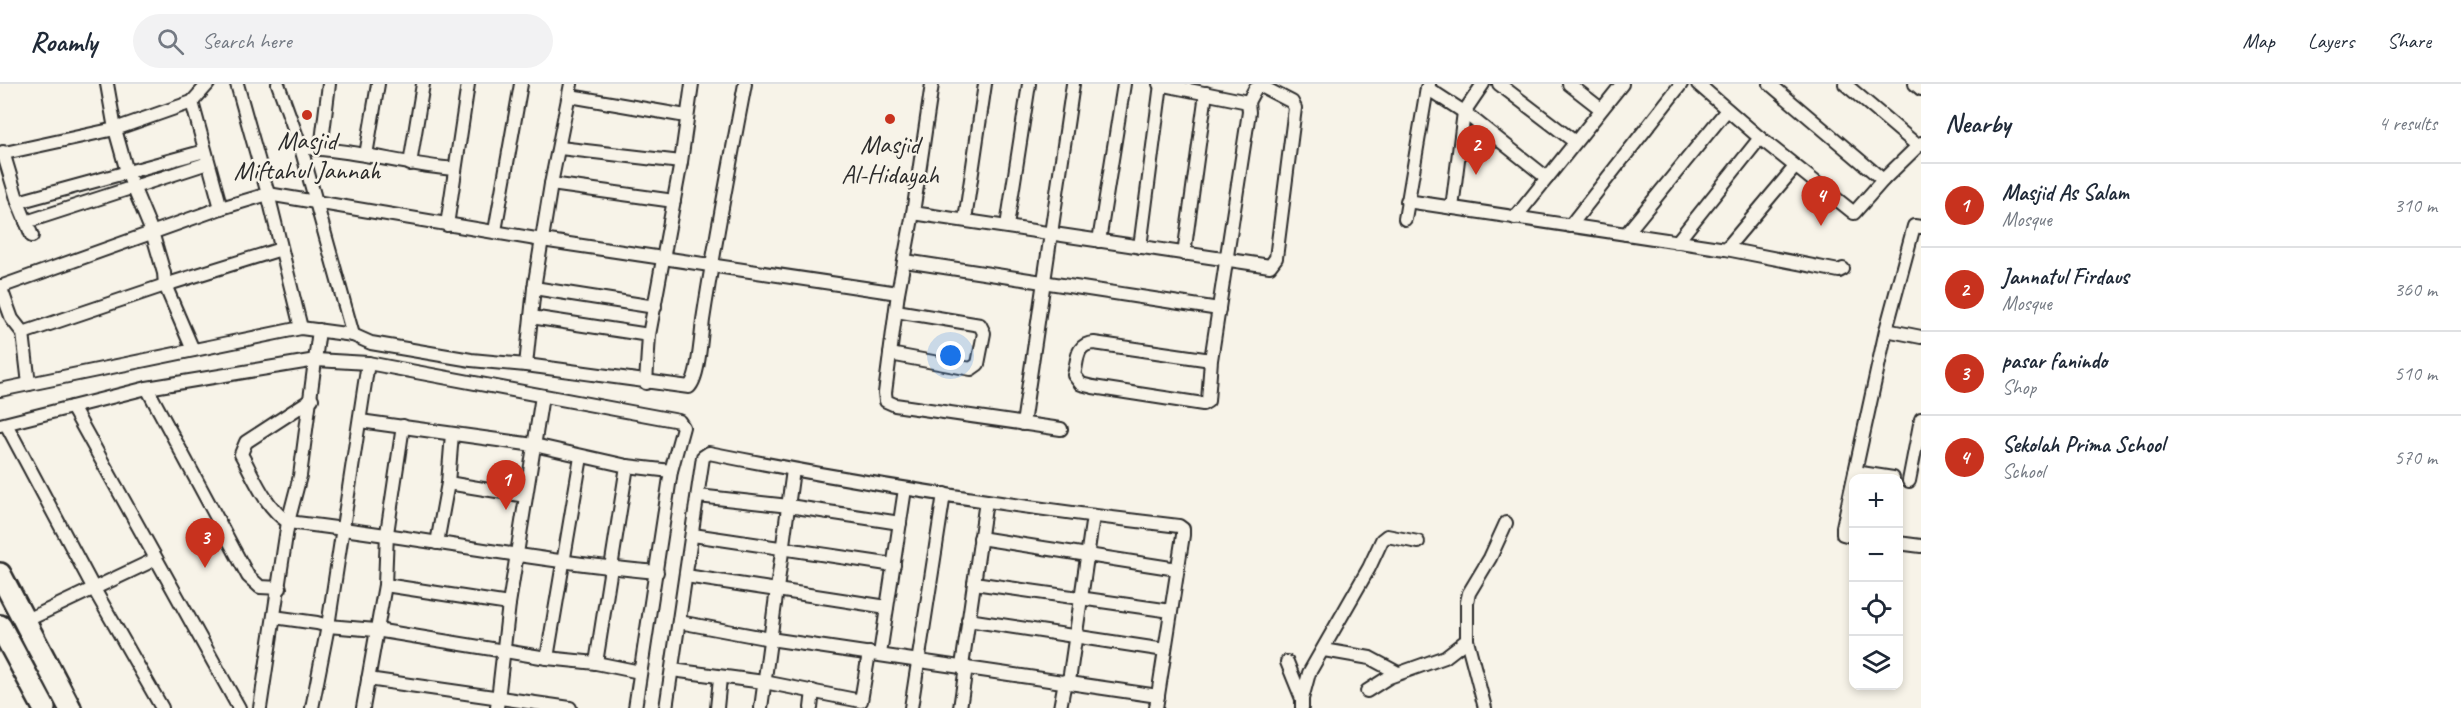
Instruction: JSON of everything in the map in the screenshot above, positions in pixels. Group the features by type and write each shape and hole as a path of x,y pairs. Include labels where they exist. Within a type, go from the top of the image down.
{"highway":[{"path":"0,574 70,708"},
{"path":"0,626 44,708"}],"street":[{"path":"107,84 114,129 127,172 152,232 164,273 165,285 193,350"},
{"path":"32,236 1,153 114,129 192,102 208,84"},
{"path":"237,84 268,194 301,328"},
{"path":"278,84 301,148 352,335"},
{"path":"321,149 329,84"},
{"path":"366,155 378,84"},
{"path":"410,164 423,84"},
{"path":"447,225 468,84"},
{"path":"495,231 521,84"},
{"path":"646,383 649,335 665,258 692,84"},
{"path":"0,390 301,328 352,335 371,343 424,353 689,387 692,385 711,265 745,84"},
{"path":"932,84 913,213 898,293 885,393 886,401 895,405 1060,429"},
{"path":"964,220 985,84"},
{"path":"1007,226 1029,84"},
{"path":"1023,424 1073,84"},
{"path":"1099,241 1124,84"},
{"path":"1140,247 1160,84 1248,102"},
{"path":"1452,208 1464,112 1483,84"},
{"path":"1499,84 1575,142"},
{"path":"1569,84 1601,109"},
{"path":"1515,218 1622,84"},
{"path":"1570,226 1681,84"},
{"path":"1698,84 1760,138 1854,213 1883,180 1920,145 1845,84"},
{"path":"1770,84 1883,180"},
{"path":"1915,84 1921,89"},
{"path":"913,213 1052,232 1099,241 1228,261 1270,266 1276,258 1278,247 1295,108 1292,102 1262,86 1255,89 1248,102 1249,112 1228,261 1211,360 1208,401 1203,404 1093,387 1081,384 1074,375 1080,348 1084,344 1094,343 1211,360"},
{"path":"1405,219 1428,86 1547,178"},
{"path":"526,365 534,288 550,184 560,148 571,90 686,116"},
{"path":"1184,254 1206,93"},
{"path":"192,102 221,208"},
{"path":"1626,234 1727,110"},
{"path":"1677,242 1760,138"},
{"path":"301,148 366,155 410,164 455,169"},
{"path":"560,148 681,162"},
{"path":"18,201 205,150"},
{"path":"26,222 208,163"},
{"path":"1726,249 1795,166"},
{"path":"550,184 674,201"},
{"path":"29,384 22,333 12,319 0,286 221,208 268,194 542,240 898,293"},
{"path":"1407,201 1726,249 1839,271 1843,269"},
{"path":"1849,536 1843,534 1843,526 1886,330 1917,227"},
{"path":"22,333 281,249"},
{"path":"905,261 1219,309"},
{"path":"534,288 655,307"},
{"path":"890,354 971,369 978,364 984,333 980,325 896,311"},
{"path":"531,317 649,335"},
{"path":"260,708 280,588 288,522 300,476 312,399 319,330"},
{"path":"1886,330 1921,337"},
{"path":"162,708 3,424 147,388 316,360 368,363 679,421 683,427 671,471 635,708"},
{"path":"312,708 328,626 368,363"},
{"path":"147,388 248,576 260,587 280,588"},
{"path":"497,703 505,652 509,604 542,396"},
{"path":"312,399 246,442 242,448 241,454 270,506 288,522 387,533 436,543 563,562 657,572"},
{"path":"72,407 239,708"},
{"path":"360,421 534,445 627,466 671,471"},
{"path":"1909,481 1921,425"},
{"path":"363,708 385,585 387,533 403,426"},
{"path":"436,543 448,483 452,434"},
{"path":"666,708 703,457 709,453 906,489 1179,526 1183,529 1157,702 1067,681 770,639 679,622"},
{"path":"547,658 581,456"},
{"path":"597,663 627,466"},
{"path":"760,708 794,470"},
{"path":"1855,472 1868,474"},
{"path":"448,483 526,496"},
{"path":"672,670 813,691 861,705 887,607 906,489"},
{"path":"911,708 944,494"},
{"path":"699,496 789,506 900,523"},
{"path":"960,708 968,620 986,501"},
{"path":"1060,708 1076,636 1093,516"},
{"path":"1485,708 1467,640 1469,593 1490,558 1506,523"},
{"path":"693,535 894,565"},
{"path":"1302,703 1309,673 1324,650 1384,537 1418,542"},
{"path":"980,538 1177,568"},
{"path":"1903,544 1921,546"},
{"path":"25,621 156,559"},
{"path":"686,576 887,607"},
{"path":"974,583 1171,611"},
{"path":"385,585 509,604"},
{"path":"274,617 316,622 328,626 376,630 547,658 597,663 640,672"},
{"path":"968,620 1165,650"},
{"path":"1367,691 1398,673 1445,657 1467,640"},
{"path":"1324,650 1370,658 1398,673"},
{"path":"1287,662 1302,703"},
{"path":"717,708 720,678"},
{"path":"368,679 497,703 570,708"},
{"path":"811,708 813,691"}],"place":[{"name":"Masjid Miftahul Jannah","path":"307,115"},
{"name":"Masjid Al-Hidayah","path":"890,119"},
{"name":"Jannatul Firdaus","path":"1476,175"},
{"name":"Sekolah Prima School","path":"1821,226"},
{"name":"Masjid As Salam","path":"506,510"},
{"name":"pasar fanindo","path":"205,568"}]}
